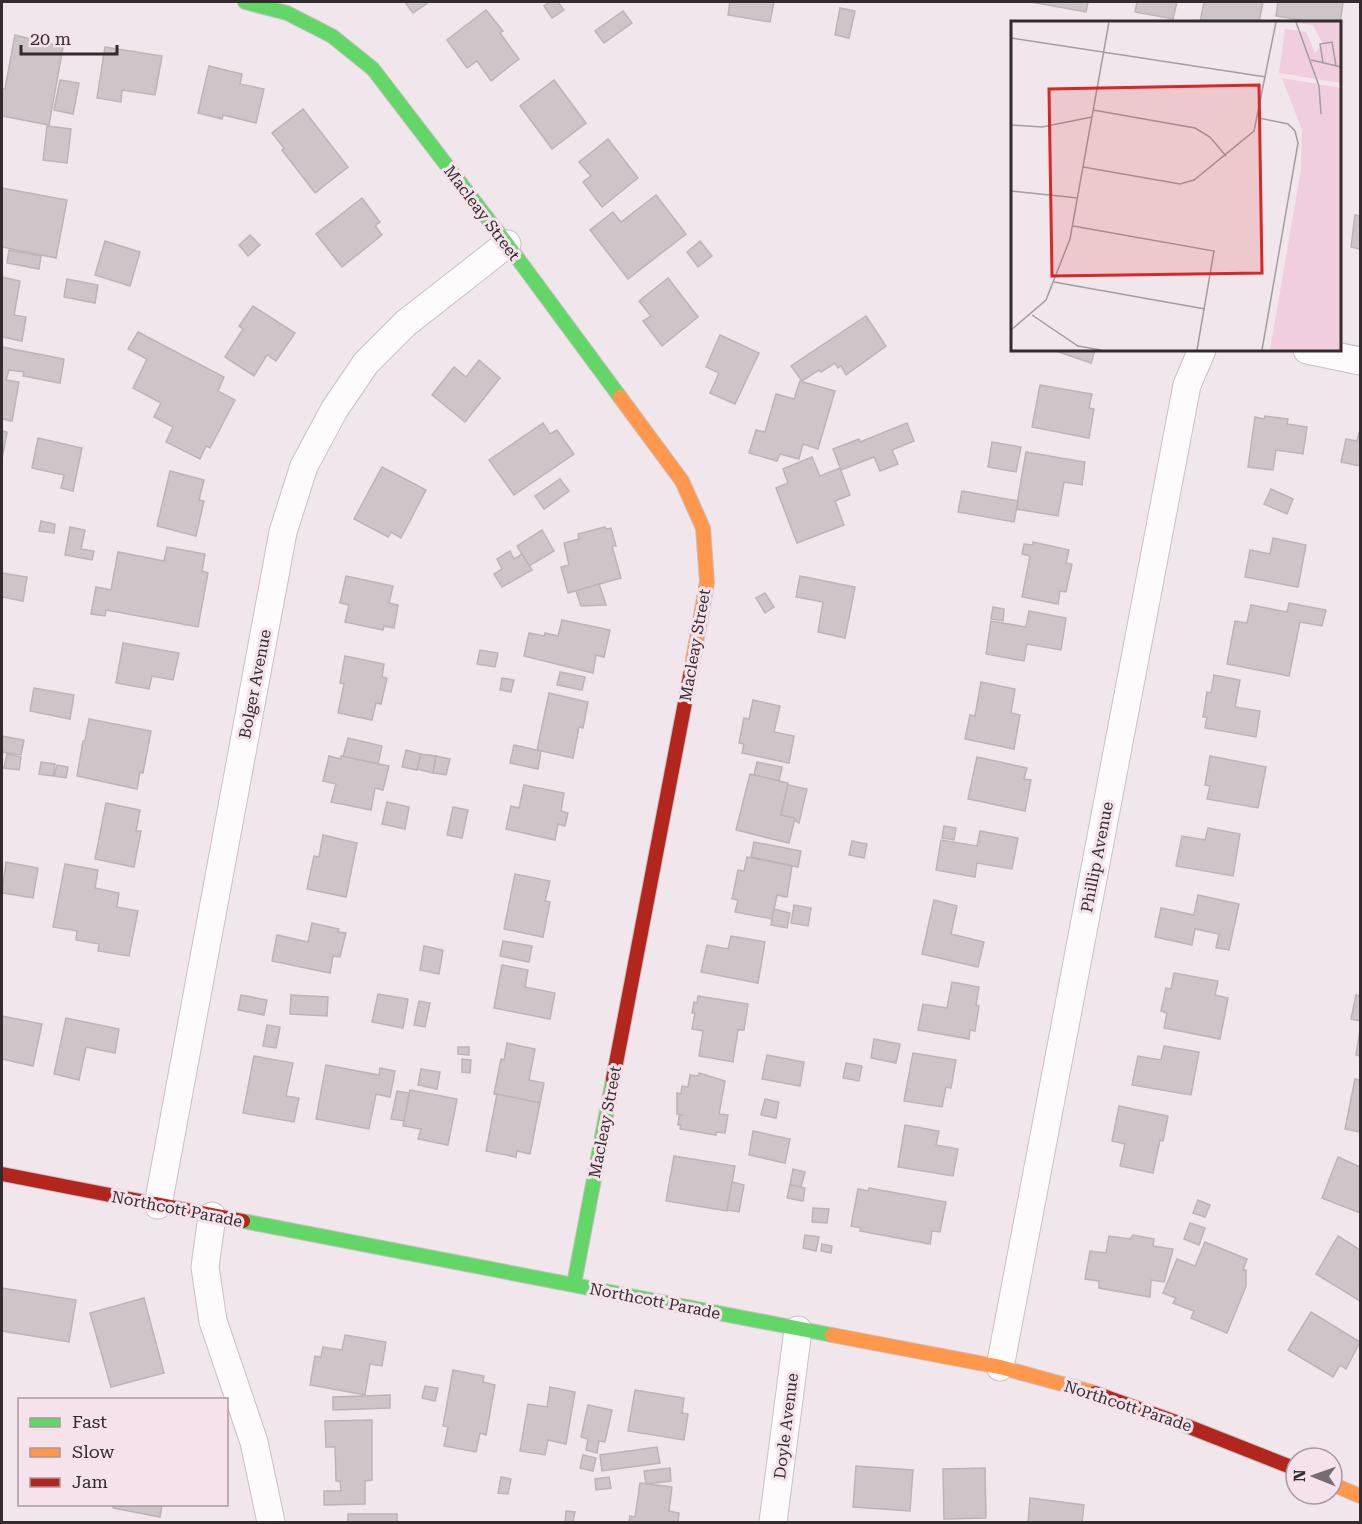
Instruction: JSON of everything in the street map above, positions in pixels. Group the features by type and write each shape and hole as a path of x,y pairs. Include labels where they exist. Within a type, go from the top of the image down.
{"street":[{"name":"Macleay Street","path":"245,2 287,14 332,36 373,69 507,244 682,481 703,528 707,582 698,636 574,1284"},
{"name":"Bolger Avenue","path":"158,1205 283,532 304,466 334,410 366,363 406,323 507,244"},
{"name":"Phillip Avenue","path":"1000,1367 1187,385 1202,351"},
{"path":"1311,351 1360,361"},
{"name":"Northcott Parade","path":"2,1174 574,1284 798,1330 1000,1367 1095,1392 1284,1464"},
{"path":"212,1216 205,1268 213,1321 254,1443 271,1522"},
{"name":"Doyle Avenue","path":"773,1522 798,1330"},
{"path":"1344,1489 1360,1496"}],"building":[{"path":"405,2 429,2 413,13"},
{"path":"550,2 558,2 564,10 552,18 544,6"},
{"path":"730,2 774,2 770,22 728,15"},
{"path":"1031,2 1088,2 1086,12"},
{"path":"1137,2 1177,2 1173,19 1135,12"},
{"path":"1204,2 1263,2 1259,21 1200,21"},
{"path":"1278,2 1343,2 1340,21 1306,21 1276,16"},
{"path":"840,8 855,11 849,38 835,35"},
{"path":"486,10 503,31 500,33 519,59 491,81 477,61 467,68 447,40"},
{"path":"623,11 632,23 604,43 595,31"},
{"path":"15,35 63,47 49,125 2,116 2,89 5,89"},
{"path":"105,47 162,56 155,95 122,90 121,102 97,98"},
{"path":"209,66 242,74 240,84 264,89 256,123 223,115 222,119 198,113"},
{"path":"60,80 79,83 73,114 54,110"},
{"path":"554,80 586,123 552,149 520,106"},
{"path":"303,109 348,167 315,193 272,133"},
{"path":"47,126 71,129 67,163 43,160"},
{"path":"608,139 638,178 602,207 583,182 591,176 579,162"},
{"path":"2,188 67,200 56,258 2,247"},
{"path":"656,195 686,234 628,279 590,230 613,212 621,222"},
{"path":"362,198 380,222 375,226 382,235 342,267 316,234"},
{"path":"1355,215 1360,216 1360,249 1351,247"},
{"path":"250,235 260,245 248,256 239,245"},
{"path":"105,241 140,252 130,286 95,275"},
{"path":"700,241 712,256 698,267 687,252"},
{"path":"9,250 41,256 39,269 7,263"},
{"path":"2,277 20,281 14,315 26,317 22,341 2,337"},
{"path":"668,278 698,317 662,346 643,321 651,316 639,301"},
{"path":"67,279 98,285 95,303 64,297"},
{"path":"253,306 295,333 276,361 267,355 254,376 225,357 243,329 239,326"},
{"path":"866,316 886,346 846,375 841,366 838,368 835,363 802,381 791,366"},
{"path":"138,332 224,377 218,391 235,400 210,448 206,446 200,459 166,442 173,427 154,417 161,403 133,388 147,359 128,349"},
{"path":"720,335 759,353 735,404 710,393 719,373 706,367"},
{"path":"2,347 64,359 60,383 23,376 24,372 9,370 6,380 19,382 12,421 2,419"},
{"path":"1056,351 1095,351 1091,363"},
{"path":"479,360 500,378 465,422 432,395 454,367 466,377"},
{"path":"800,381 835,391 818,449 803,444 799,459 780,454 777,461 749,453 756,430 765,432 776,394 794,399"},
{"path":"1040,385 1092,394 1089,408 1094,409 1089,438 1032,427"},
{"path":"1265,416 1288,419 1287,424 1307,427 1303,454 1276,450 1273,470 1248,467 1255,417 1264,419"},
{"path":"543,423 550,434 557,430 574,454 514,495 489,460"},
{"path":"907,423 914,441 892,450 898,464 880,471 874,457 841,470 833,449 859,439 860,442"},
{"path":"2,431 7,432 2,459"},
{"path":"1359,433 1360,466 1341,462 1346,439 1357,441"},
{"path":"38,438 82,448 73,491 61,488 64,475 32,468"},
{"path":"992,442 1021,447 1016,472 988,467"},
{"path":"1026,452 1085,462 1082,485 1064,482 1058,516 1016,509"},
{"path":"812,457 820,476 840,468 850,495 835,501 844,525 797,543 776,488 788,483 783,469"},
{"path":"382,467 426,490 401,538 391,532 388,537 354,519"},
{"path":"170,471 204,480 199,500 204,501 196,536 157,526"},
{"path":"560,479 569,491 544,509 535,496"},
{"path":"1271,489 1293,499 1287,514 1264,504"},
{"path":"962,491 1018,501 1014,522 958,512"},
{"path":"41,521 55,524 54,533 39,531"},
{"path":"70,527 85,530 81,549 94,551 92,560 65,555"},
{"path":"605,527 606,529 611,528 616,546 612,546 621,578 568,593 561,567 569,565 564,543 579,539 578,534"},
{"path":"542,530 554,551 529,566 517,546"},
{"path":"1273,538 1306,545 1298,587 1245,577 1250,550 1270,554"},
{"path":"1033,542 1069,550 1066,563 1072,564 1066,592 1060,591 1058,604 1022,597 1030,556 1022,554 1024,544 1033,545"},
{"path":"167,547 205,554 202,571 208,573 198,627 106,610 105,616 91,614 96,587 111,590 118,552 164,561"},
{"path":"510,551 514,559 522,554 532,570 502,587 494,574 502,569 497,559"},
{"path":"2,573 27,577 23,601 2,597"},
{"path":"346,576 393,586 389,603 398,605 394,628 384,626 383,630 345,622 349,605 340,603"},
{"path":"800,576 855,587 845,638 818,632 823,602 796,597"},
{"path":"599,584 606,605 581,606 576,591"},
{"path":"765,593 774,607 765,613 756,598"},
{"path":"1289,603 1326,610 1322,626 1300,622 1289,676 1227,664 1235,621 1247,623 1251,605 1287,612"},
{"path":"993,607 1004,609 1003,621 991,619"},
{"path":"1029,611 1066,618 1061,650 1027,644 1024,661 986,654 991,621 1026,627"},
{"path":"562,620 610,630 604,657 596,655 593,673 524,656 529,633 558,636"},
{"path":"123,643 179,653 173,680 152,676 149,689 116,683"},
{"path":"480,650 498,653 495,667 477,664"},
{"path":"345,656 384,664 382,677 387,678 381,704 376,703 372,720 338,713 344,684 340,683"},
{"path":"560,672 585,677 582,690 557,685"},
{"path":"1214,675 1240,680 1235,707 1260,711 1256,737 1205,728 1207,717 1203,717 1207,692 1211,693"},
{"path":"502,678 514,680 511,692 500,690"},
{"path":"981,682 1015,689 1011,713 1020,715 1014,749 965,739 970,715 975,716"},
{"path":"34,688 74,695 70,719 30,711"},
{"path":"549,693 588,702 583,728 579,727 573,758 537,750"},
{"path":"753,700 780,706 774,732 794,736 789,763 742,753 744,744 739,743 744,718 749,719"},
{"path":"89,719 151,731 143,773 140,772 137,789 77,776"},
{"path":"2,736 24,740 21,755 2,752"},
{"path":"348,738 382,746 378,764 343,757"},
{"path":"514,745 541,751 538,769 510,763"},
{"path":"406,750 421,754 417,770 402,767"},
{"path":"7,754 21,757 19,770 4,768"},
{"path":"421,754 436,756 433,773 417,769"},
{"path":"329,756 341,759 341,756 389,766 383,790 375,788 371,810 331,802 336,784 323,781"},
{"path":"436,756 450,759 446,775 433,773"},
{"path":"1210,756 1266,767 1258,808 1207,799 1210,786 1205,785"},
{"path":"977,757 1027,768 1024,779 1031,780 1025,811 968,799"},
{"path":"41,762 55,764 53,776 39,774"},
{"path":"757,762 782,767 779,781 754,775"},
{"path":"57,765 68,767 66,778 54,776"},
{"path":"750,774 788,783 781,815 795,818 789,843 736,830"},
{"path":"524,785 564,793 561,811 568,813 565,826 558,824 555,840 506,829 511,806 519,808"},
{"path":"788,785 807,789 799,823 795,821 795,818 781,815"},
{"path":"387,802 409,807 405,829 382,824"},
{"path":"106,803 140,810 136,831 141,831 134,867 95,859"},
{"path":"453,807 468,810 462,838 447,835"},
{"path":"944,826 956,828 954,840 942,838"},
{"path":"1208,828 1240,834 1233,876 1176,866 1182,836 1205,840"},
{"path":"980,831 1018,838 1012,869 977,863 975,877 936,870 941,840 977,846"},
{"path":"323,835 357,843 346,897 307,889 314,856 319,857"},
{"path":"852,841 867,844 864,858 849,855"},
{"path":"754,842 801,851 798,867 751,857"},
{"path":"747,857 792,866 787,897 777,895 772,919 735,912 738,900 732,899 738,870 744,871"},
{"path":"6,862 38,868 33,898 2,893"},
{"path":"65,864 98,870 95,888 119,893 117,907 138,911 129,956 98,951 99,944 76,940 77,931 53,927"},
{"path":"515,874 550,881 545,901 550,902 543,937 504,929"},
{"path":"1198,895 1239,904 1229,950 1216,948 1219,934 1195,929 1192,945 1155,937 1161,908 1194,915"},
{"path":"934,900 957,906 951,934 984,942 978,967 922,954"},
{"path":"794,905 811,908 808,926 791,923"},
{"path":"774,909 790,913 787,928 771,925"},
{"path":"312,923 339,929 338,932 346,933 340,957 333,956 330,973 272,961 277,935 308,942"},
{"path":"731,936 765,942 758,983 701,972 707,945 728,949"},
{"path":"503,941 532,946 529,962 500,956"},
{"path":"424,946 443,950 439,974 420,970"},
{"path":"502,965 528,970 525,987 555,993 550,1019 494,1008"},
{"path":"1174,973 1218,981 1215,995 1228,998 1220,1039 1164,1028 1167,1013 1161,1011 1166,988 1171,989"},
{"path":"952,982 979,987 975,1031 970,1030 969,1039 918,1030 923,1004 947,1008"},
{"path":"378,994 408,999 403,1028 372,1022"},
{"path":"241,995 267,1000 264,1015 238,1010"},
{"path":"291,995 328,997 327,1016 290,1014"},
{"path":"1356,995 1360,996 1360,1021 1351,1019"},
{"path":"698,996 748,1004 744,1030 738,1030 733,1062 699,1056 703,1031 692,1029 695,1013 692,1013 694,1002 697,1003"},
{"path":"419,1001 430,1003 425,1027 414,1025"},
{"path":"2,1016 42,1024 33,1066 2,1059"},
{"path":"66,1018 119,1029 115,1053 86,1047 79,1080 54,1074"},
{"path":"267,1025 280,1027 276,1048 263,1046"},
{"path":"1360,1030 1360,1056 1356,1055"},
{"path":"874,1039 900,1044 896,1063 871,1058"},
{"path":"507,1043 535,1049 529,1080 544,1083 540,1103 494,1094 501,1059 504,1060"},
{"path":"1164,1046 1199,1052 1191,1095 1132,1085 1138,1056 1161,1060"},
{"path":"458,1047 469,1047 469,1055 458,1054"},
{"path":"913,1053 956,1060 951,1088 946,1087 942,1107 904,1101"},
{"path":"767,1055 804,1062 800,1086 762,1079"},
{"path":"254,1056 293,1063 286,1096 299,1098 294,1122 243,1113"},
{"path":"462,1059 471,1060 470,1073 462,1072"},
{"path":"846,1063 862,1066 859,1081 843,1078"},
{"path":"326,1065 379,1075 380,1068 395,1071 390,1097 376,1094 369,1129 316,1119"},
{"path":"421,1069 440,1072 437,1089 418,1085"},
{"path":"699,1073 725,1081 719,1114 728,1115 725,1133 716,1132 716,1135 680,1129 681,1125 678,1125 679,1116 682,1115 677,1114 677,1093 681,1094 682,1086 688,1087 690,1075 698,1076"},
{"path":"1355,1079 1360,1080 1360,1132 1345,1129"},
{"path":"410,1090 457,1099 448,1145 418,1139 421,1129 403,1126"},
{"path":"397,1091 409,1093 404,1121 391,1119"},
{"path":"497,1094 540,1103 530,1154 517,1151 516,1157 486,1151"},
{"path":"765,1099 779,1102 776,1118 761,1115"},
{"path":"1119,1106 1168,1116 1153,1173 1120,1166 1125,1144 1112,1141"},
{"path":"905,1125 939,1131 936,1145 958,1149 953,1176 898,1167"},
{"path":"753,1131 790,1139 785,1163 749,1155"},
{"path":"674,1156 735,1166 727,1211 666,1201"},
{"path":"1338,1157 1360,1167 1360,1213 1322,1198"},
{"path":"793,1169 805,1172 801,1187 790,1185"},
{"path":"732,1182 744,1185 739,1212 727,1210"},
{"path":"790,1185 805,1188 803,1201 787,1198"},
{"path":"869,1188 946,1202 940,1232 932,1231 930,1244 860,1231 861,1228 851,1226 858,1189 868,1191"},
{"path":"1198,1200 1210,1205 1205,1217 1193,1213"},
{"path":"813,1208 829,1209 827,1223 812,1222"},
{"path":"1190,1223 1205,1228 1199,1245 1184,1239"},
{"path":"805,1235 819,1237 816,1251 803,1248"},
{"path":"1133,1235 1154,1239 1153,1246 1173,1249 1164,1282 1151,1280 1150,1297 1099,1288 1099,1281 1085,1279 1090,1251 1106,1253 1109,1236 1130,1239"},
{"path":"1338,1236 1360,1250 1360,1301 1316,1274"},
{"path":"1205,1242 1247,1259 1243,1270 1246,1270 1246,1286 1227,1333 1191,1318 1194,1311 1173,1303 1176,1298 1163,1293 1177,1259 1195,1266"},
{"path":"822,1244 832,1246 831,1253 821,1251"},
{"path":"2,1288 76,1300 69,1342 2,1331"},
{"path":"144,1298 164,1373 111,1387 90,1313"},
{"path":"1311,1312 1360,1342 1346,1369 1340,1365 1333,1377 1288,1350"},
{"path":"345,1335 386,1342 382,1366 370,1364 365,1395 310,1385 315,1356 321,1357 323,1347 342,1350"},
{"path":"453,1370 484,1376 483,1382 495,1385 486,1435 480,1433 476,1452 444,1446 448,1427 443,1426"},
{"path":"425,1386 438,1388 435,1401 422,1398"},
{"path":"550,1387 575,1392 566,1444 548,1440 545,1455 520,1451 528,1404 547,1407"},
{"path":"635,1390 684,1398 682,1413 688,1414 684,1440 628,1431"},
{"path":"390,1395 390,1408 333,1410 333,1397"},
{"path":"588,1405 612,1410 605,1442 599,1441 597,1453 586,1450 588,1439 581,1437"},
{"path":"372,1420 372,1480 365,1481 365,1504 324,1505 324,1491 341,1491 340,1481 336,1481 335,1447 326,1447 325,1421"},
{"path":"657,1447 660,1463 602,1471 600,1455"},
{"path":"583,1455 596,1458 593,1471 580,1468"},
{"path":"856,1466 913,1470 910,1511 853,1507"},
{"path":"670,1468 671,1481 646,1484 644,1471"},
{"path":"985,1468 986,1518 944,1519 943,1469"},
{"path":"501,1477 511,1479 508,1494 498,1493"},
{"path":"609,1477 611,1488 596,1490 595,1479"},
{"path":"640,1483 672,1487 669,1511 679,1513 678,1522 629,1522 630,1516 635,1517"},
{"path":"1030,1498 1084,1505 1082,1522 1028,1522"},
{"path":"114,1506 162,1506 160,1517 113,1508"},
{"path":"566,1511 575,1512 573,1522 565,1522"},
{"path":"348,1514 397,1514 397,1522 348,1522"}],"traffic: fast":[{"path":"245,2 287,13 332,36 373,69 620,397"},
{"path":"574,1284 613,1079"},
{"path":"243,1221 832,1335"}],"traffic: slow":[{"path":"620,397 682,481 703,528 707,582 691,671"},
{"path":"832,1335 1000,1367 1095,1393"},
{"path":"1344,1489 1360,1496"}],"traffic: jam":[{"path":"613,1079 691,671"},
{"path":"2,1174 243,1221"},
{"path":"1095,1393 1284,1464"}]}
